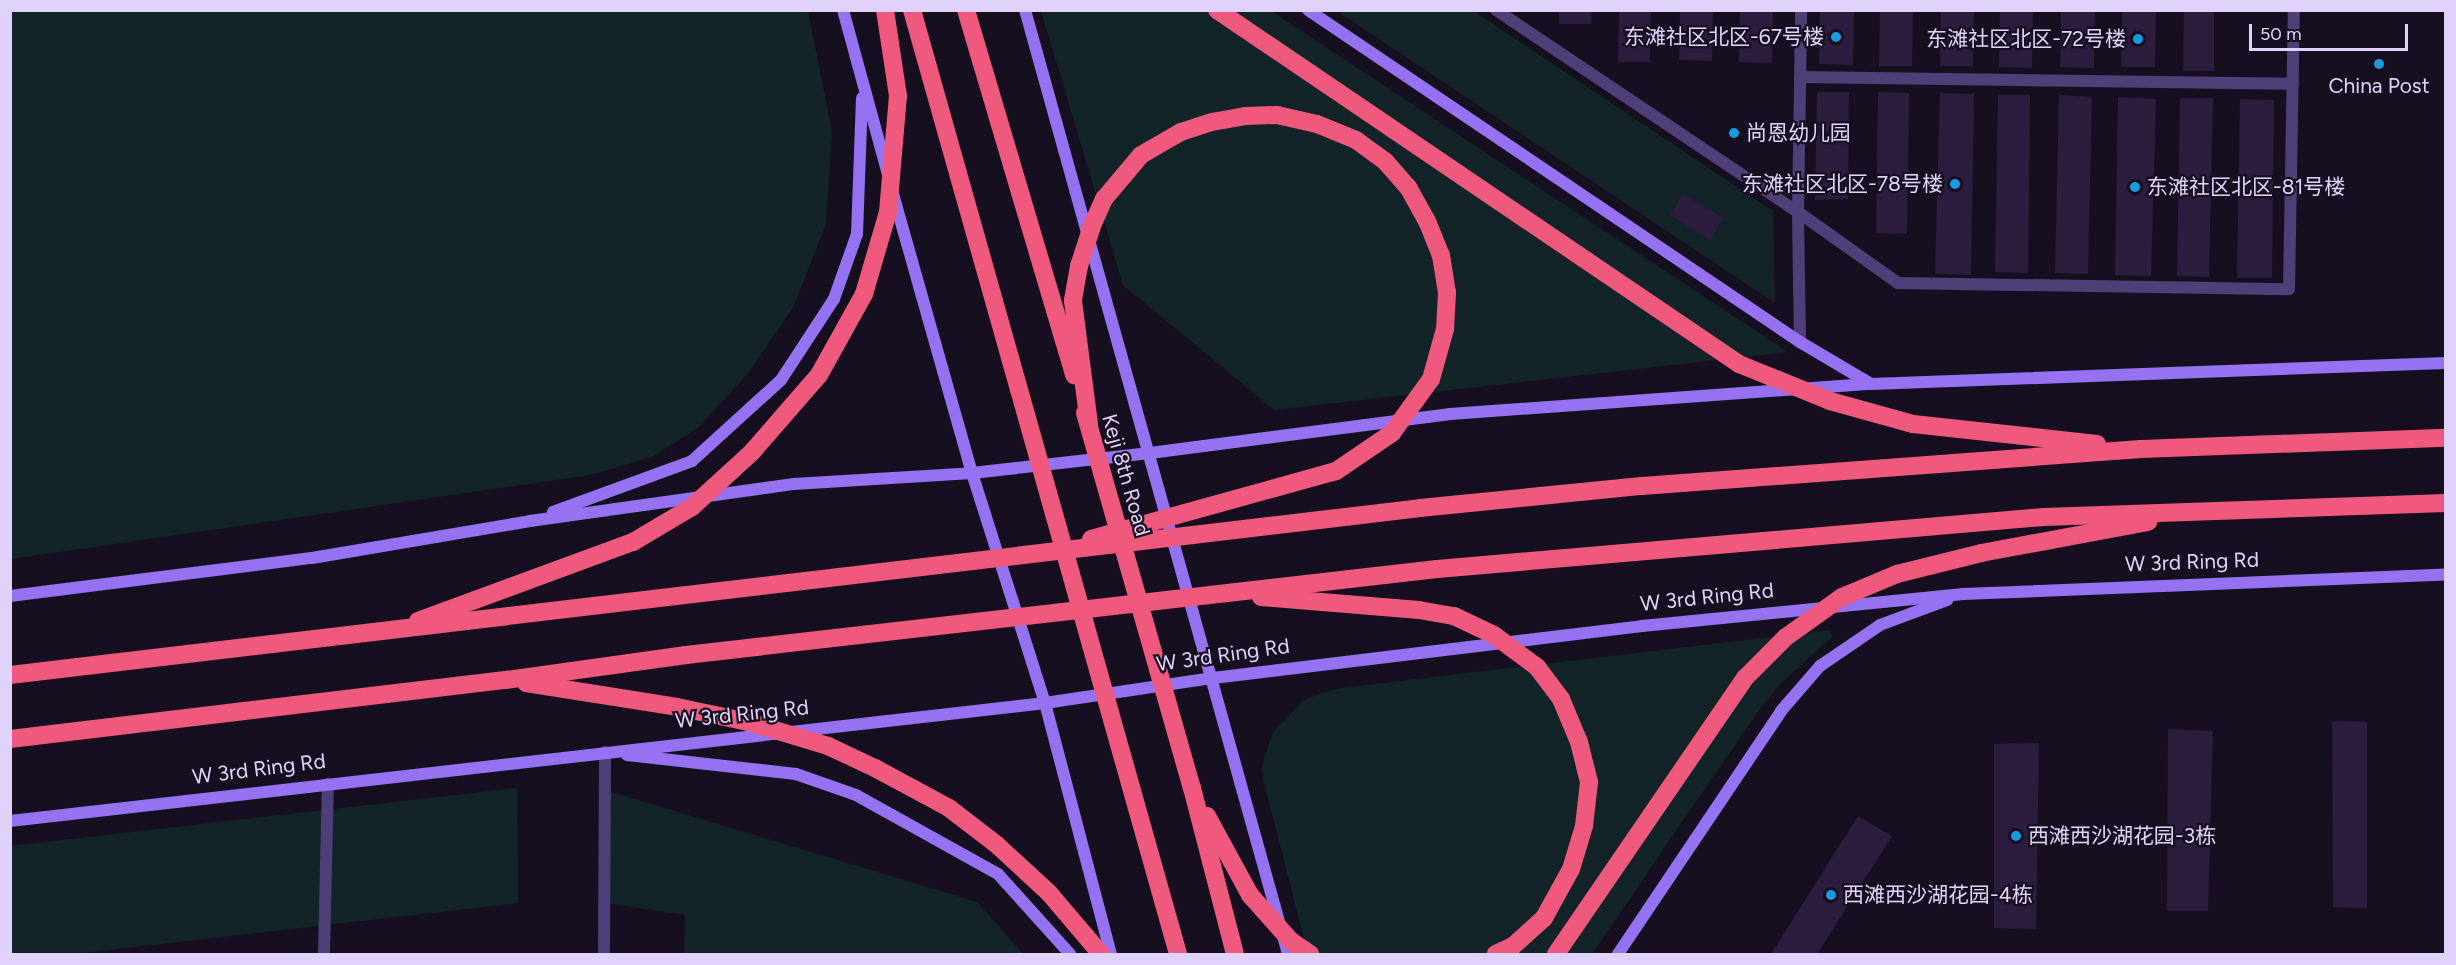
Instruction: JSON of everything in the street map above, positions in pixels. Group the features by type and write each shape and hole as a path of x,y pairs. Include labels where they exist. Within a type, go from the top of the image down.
{"highway":[{"path":"388,632 633,542 693,507 752,452 819,375 864,294 888,212 898,96 885,10"},
{"path":"912,10 1178,954"},
{"name":"Keji 8th Road","path":"966,10 1089,424 1192,788 1235,954"},
{"path":"1217,10 1739,364 1830,401 1913,424 2141,449"},
{"path":"1029,556 1336,471 1392,433 1431,379 1445,329 1447,292 1441,255 1427,221 1408,187 1385,160 1356,140 1317,124 1277,115 1246,116 1212,122 1181,132 1142,155 1104,200 1090,228 1079,266 1073,300 1089,424"},
{"path":"10,675 1420,508 1641,486 2141,449 2445,438"},
{"path":"10,739 506,680 686,655 1437,568 2044,517 2445,503"},
{"path":"1556,954 1745,678 1786,637 1851,593 1897,574 1982,553 2211,510"},
{"path":"1220,593 1419,610 1454,616 1494,635 1537,667 1561,699 1579,741 1589,782 1584,826 1571,869 1544,918 1514,946 1496,954"},
{"path":"506,680 677,707 748,722 828,746 949,808 997,845 1049,893 1101,954"},
{"path":"1192,788 1250,896 1291,941 1310,954"}],"main road":[{"path":"843,10 972,473 1045,703 1111,954"},
{"name":"Keji 8th Road","path":"1025,10 1213,678 1288,954"},
{"path":"1308,10 1800,342 1871,384"},
{"path":"530,520 692,461 781,380 834,299 857,234 863,84"},
{"path":"10,596 312,558 530,520 794,484 972,473 1150,453 1449,414 1871,384 2445,363"},
{"name":"W 3rd Ring Rd","path":"10,820 1045,703 1213,678 1642,626 1964,594 2445,575"},
{"path":"1618,954 1781,711 1820,666 1880,625 1964,594"},
{"path":"605,752 796,774 856,795 998,873 1070,954"}],"street":[{"path":"1496,10 1798,212 1899,283 2289,289 2294,10"},
{"path":"1800,342 1798,212 1801,10"},
{"path":"1800,77 2293,84"},
{"path":"604,954 605,752"},
{"path":"324,954 328,784"}],"shaded area":[{"path":"10,11 808,11 832,131 826,224 793,308 749,372 699,427 652,457 590,475 11,559"},
{"path":"1041,11 1271,11 1788,352 1274,410 1123,285"},
{"path":"1337,11 1474,11 1773,211 1775,303"},
{"path":"1830,630 1832,637 1780,684 1754,717 1592,954 1308,954 1264,783 1262,765 1273,732 1303,701 1341,688"},
{"path":"517,788 518,903 74,954 11,954 10,846"},
{"path":"605,790 977,902 1023,954 684,954 685,915 607,903"}],"building":[{"path":"1559,10 1592,10 1591,24 1559,24"},
{"path":"1619,10 1651,10 1650,62 1618,62"},
{"path":"1680,10 1713,10 1712,61 1679,60"},
{"path":"1740,10 1773,10 1772,63 1739,62"},
{"name":"东滩社区北区-67号楼","path":"1820,10 1854,10 1853,65 1819,64"},
{"path":"1880,10 1913,10 1912,66 1879,66"},
{"path":"1941,10 1974,10 1973,66 1940,66"},
{"path":"2000,10 2033,10 2032,68 1999,67"},
{"path":"2061,10 2095,10 2094,68 2060,67"},
{"name":"东滩社区北区-72号楼","path":"2122,10 2156,10 2155,67 2121,67"},
{"path":"2184,10 2214,10 2214,71 2183,71"},
{"path":"1817,92 1849,92 1848,199 1815,200"},
{"path":"1878,92 1909,93 1907,234 1876,233"},
{"name":"东滩社区北区-78号楼","path":"1940,93 1974,94 1971,275 1935,274"},
{"path":"1998,95 2030,95 2028,273 1995,272"},
{"path":"2059,95 2092,97 2088,274 2055,273"},
{"name":"东滩社区北区-81号楼","path":"2118,97 2156,99 2151,276 2115,275"},
{"path":"2180,98 2213,98 2209,277 2177,276"},
{"path":"2240,99 2274,100 2272,278 2237,278"},
{"path":"1683,194 1723,218 1710,240 1670,215"},
{"path":"2332,721 2367,722 2367,908 2333,907"},
{"path":"2168,729 2213,731 2208,911 2167,911"},
{"name":"西滩西沙湖花园-3栋","path":"2039,743 2036,929 1994,928 1994,744"},
{"name":"西滩西沙湖花园-4栋","path":"1858,816 1892,836 1817,954 1771,954"}],"place":[{"name":"东滩社区北区-67号楼","path":"1836,37"},
{"name":"东滩社区北区-72号楼","path":"2138,39"},
{"name":"China Post","path":"2379,64"},
{"name":"尚恩幼儿园","path":"1734,133"},
{"name":"东滩社区北区-78号楼","path":"1955,184"},
{"name":"东滩社区北区-81号楼","path":"2135,187"},
{"name":"西滩西沙湖花园-3栋","path":"2016,836"},
{"name":"西滩西沙湖花园-4栋","path":"1831,895"}]}
